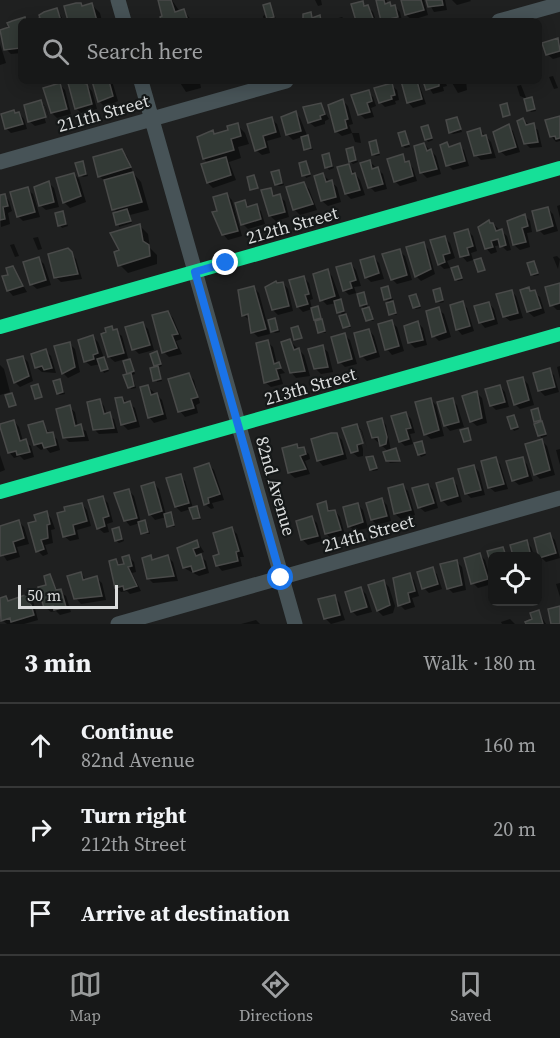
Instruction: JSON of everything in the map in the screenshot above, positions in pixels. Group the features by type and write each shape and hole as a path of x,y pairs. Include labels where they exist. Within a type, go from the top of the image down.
{"street":[{"path":"118,0 123,18"},
{"path":"510,18 560,4"},
{"name":"82nd Avenue","path":"142,84 295,624"},
{"name":"211th Street","path":"0,162 275,84"},
{"name":"212th Street","path":"0,327 560,168"},
{"name":"213th Street","path":"0,492 560,334"},
{"name":"214th Street","path":"118,624 560,498"}],"building":[{"path":"158,0 171,0 175,12 184,9 187,18 160,18 162,16"},
{"path":"376,0 384,0 385,4 390,2 391,6 395,5 398,17 380,18"},
{"path":"401,0 421,0 424,10 405,15"},
{"path":"426,0 442,0 443,5 428,7"},
{"path":"363,1 364,6 368,5 373,18 355,18 351,4"},
{"path":"81,3 82,6 92,3 96,18 67,18 64,6"},
{"path":"270,3 274,17 267,18 263,5"},
{"path":"57,8 60,18 40,18 39,15"},
{"path":"311,12 312,18 303,18 303,14"},
{"path":"18,19 18,48 4,50 0,30 9,27 7,23"},
{"path":"558,38 560,51 546,55 542,43"},
{"path":"60,84 67,109 51,113 43,88"},
{"path":"68,84 87,84 92,104 75,109"},
{"path":"93,84 110,84 113,96 98,102"},
{"path":"392,84 395,95 391,96 392,99 379,103 374,88"},
{"path":"402,84 418,84 422,99 407,103"},
{"path":"424,84 439,84 439,86 426,90"},
{"path":"369,90 372,101 367,103 370,112 358,115 351,95"},
{"path":"532,97 535,109 527,111 524,99"},
{"path":"343,99 348,119 345,120 347,128 335,132 328,105"},
{"path":"41,100 46,117 28,122 24,105"},
{"path":"321,103 325,114 320,116 321,119 308,123 303,107"},
{"path":"507,103 510,115 503,117 500,105"},
{"path":"14,110 15,113 19,112 23,124 5,129 1,114"},
{"path":"296,111 301,131 286,135 281,117"},
{"path":"560,116 560,138 556,139 555,136 550,137 545,120"},
{"path":"272,117 276,132 263,136 266,147 255,151 247,124"},
{"path":"457,117 461,129 449,133 446,120"},
{"path":"523,118 526,125 534,123 538,142 524,144 517,121"},
{"path":"238,123 241,136 231,139 234,150 203,159 197,137 213,130 214,134 228,130 227,126"},
{"path":"509,124 516,147 499,152 493,132"},
{"path":"428,125 432,138 425,140 421,127"},
{"path":"480,128 482,136 486,135 491,153 474,156 467,132"},
{"path":"405,131 409,144 402,146 398,133"},
{"path":"308,135 311,148 304,150 301,137"},
{"path":"376,140 379,153 372,155 369,142"},
{"path":"447,142 449,147 460,143 465,161 446,166 440,145"},
{"path":"424,143 427,151 431,149 437,169 420,173 414,146"},
{"path":"353,147 356,160 349,162 346,149"},
{"path":"122,149 131,167 98,177 93,157"},
{"path":"329,153 332,166 325,168 322,155"},
{"path":"403,154 405,162 409,161 413,176 394,182 387,159"},
{"path":"226,157 231,175 207,183 201,164"},
{"path":"370,160 372,169 378,167 383,184 368,188 360,163"},
{"path":"83,161 86,174 79,176 75,163"},
{"path":"306,161 310,174 302,176 299,163"},
{"path":"349,164 352,174 355,173 360,190 345,194 337,167"},
{"path":"279,170 282,183 275,185 271,172"},
{"path":"133,172 142,202 112,210 104,180"},
{"path":"74,173 81,196 63,203 56,178"},
{"path":"323,173 326,182 332,180 336,197 321,201 314,176"},
{"path":"254,175 258,188 250,190 247,177"},
{"path":"49,181 54,202 39,206 34,187"},
{"path":"304,182 313,204 293,210 286,187"},
{"path":"28,187 35,212 17,217 10,192"},
{"path":"271,188 273,196 280,194 285,212 269,216 261,190"},
{"path":"227,193 238,231 222,235 212,212 217,211 213,197"},
{"path":"5,194 8,206 3,207 5,219 0,220 0,195"},
{"path":"245,200 247,207 257,204 261,219 241,225 235,203"},
{"path":"548,207 553,226 537,231 532,211"},
{"path":"127,209 131,221 116,225 113,213"},
{"path":"63,211 66,224 58,226 55,213"},
{"path":"525,214 528,226 522,228 526,242 513,245 507,221"},
{"path":"489,220 496,231 502,229 506,245 500,247 498,239 491,241 493,247 485,249 478,227"},
{"path":"140,224 143,241 149,245 150,256 118,266 114,252 119,250 110,233"},
{"path":"468,229 473,246 467,248 469,255 460,257 454,233"},
{"path":"445,236 450,253 443,255 445,262 438,265 430,240"},
{"path":"424,242 431,269 415,277 406,247"},
{"path":"68,248 72,252 78,274 54,278 48,254"},
{"path":"400,249 407,275 391,280 382,254"},
{"path":"374,256 379,273 365,278 360,260"},
{"path":"39,257 46,280 30,285 23,262"},
{"path":"481,258 485,270 478,272 474,260"},
{"path":"534,261 538,273 531,275 527,263"},
{"path":"351,263 356,280 350,282 352,288 343,291 336,267"},
{"path":"13,266 23,286 7,291 2,276 8,275 6,268"},
{"path":"458,266 462,278 455,280 451,268"},
{"path":"328,269 335,296 320,301 313,274"},
{"path":"304,276 309,294 305,295 308,304 297,307 289,280"},
{"path":"276,281 277,283 283,282 289,306 272,310 265,287"},
{"path":"560,283 560,303 550,306 545,287"},
{"path":"254,286 266,329 251,333 248,314 242,316 238,290"},
{"path":"388,286 391,298 384,300 381,288"},
{"path":"529,287 530,291 535,290 541,308 527,312 520,290"},
{"path":"440,288 443,300 436,302 433,290"},
{"path":"512,290 518,313 503,317 496,294"},
{"path":"364,292 367,304 360,306 357,294"},
{"path":"416,294 420,306 413,308 409,296"},
{"path":"341,299 344,311 337,313 334,301"},
{"path":"393,301 396,313 389,315 386,303"},
{"path":"463,301 470,326 456,330 450,305"},
{"path":"489,302 494,319 479,323 474,306"},
{"path":"318,306 321,318 314,320 311,308"},
{"path":"369,307 373,319 366,321 362,309"},
{"path":"439,307 446,332 432,337 426,311"},
{"path":"168,311 178,334 172,335 177,348 162,353 152,315"},
{"path":"346,314 350,326 343,328 339,316"},
{"path":"275,318 278,330 271,332 268,320"},
{"path":"322,319 325,331 318,333 315,321"},
{"path":"392,320 399,346 385,350 378,324"},
{"path":"418,321 423,340 408,343 404,326"},
{"path":"143,322 150,345 132,350 125,327"},
{"path":"112,326 113,330 117,329 124,353 108,357 101,334 106,332 105,328"},
{"path":"298,326 302,338 294,340 291,328"},
{"path":"369,329 376,352 360,357 354,333"},
{"path":"345,333 352,359 338,363 331,337"},
{"path":"93,335 98,353 93,355 94,359 84,362 78,340"},
{"path":"290,339 294,350 299,348 305,371 290,373 281,342"},
{"path":"268,340 274,364 279,362 281,368 276,369 279,379 264,383 256,343"},
{"path":"70,342 75,367 62,374 54,346"},
{"path":"323,345 328,367 314,369 308,349"},
{"path":"46,349 52,368 44,370 42,366 35,368 31,354"},
{"path":"157,351 161,364 154,366 150,354"},
{"path":"23,356 29,376 14,383 7,360"},
{"path":"104,357 108,369 101,371 97,359"},
{"path":"130,359 134,371 127,374 123,361"},
{"path":"158,366 161,379 153,381 150,368"},
{"path":"550,368 555,387 538,391 533,373"},
{"path":"131,373 134,386 128,388 123,375"},
{"path":"189,373 198,397 191,399 194,408 178,412 168,379"},
{"path":"523,377 529,400 514,405 507,381"},
{"path":"60,379 63,392 57,394 53,381"},
{"path":"38,384 42,397 35,399 31,386"},
{"path":"148,385 151,395 157,393 163,414 148,418 140,387"},
{"path":"500,385 505,402 490,406 485,389"},
{"path":"477,391 482,418 470,422 462,396"},
{"path":"12,393 16,405 9,407 5,395"},
{"path":"122,397 124,403 130,401 136,421 121,425 115,398"},
{"path":"431,398 439,430 424,435 415,402"},
{"path":"453,398 459,422 444,426 437,402"},
{"path":"100,399 104,414 110,412 114,428 93,430 87,402"},
{"path":"70,405 75,426 81,424 84,436 63,438 56,409"},
{"path":"538,408 541,420 534,422 531,410"},
{"path":"406,412 411,428 406,429 409,439 399,442 391,416"},
{"path":"514,415 518,427 511,429 507,417"},
{"path":"382,418 387,437 386,444 380,446 378,437 372,438 367,422"},
{"path":"14,420 20,441 26,439 30,452 17,455 16,451 8,453 0,424"},
{"path":"43,421 47,433 53,432 56,445 44,448 42,443 34,445 28,425"},
{"path":"542,421 546,434 538,436 534,424"},
{"path":"357,424 363,443 357,445 358,451 351,453 342,428"},
{"path":"468,428 471,440 464,442 460,430"},
{"path":"337,433 343,454 317,461 311,439"},
{"path":"542,439 550,470 534,475 525,444"},
{"path":"422,441 425,453 418,455 414,443"},
{"path":"297,444 298,448 304,447 306,454 300,456 306,469 288,473 282,448"},
{"path":"396,448 400,461 386,461 383,452"},
{"path":"373,456 377,468 370,470 366,457"},
{"path":"496,457 504,484 488,488 481,461"},
{"path":"523,457 528,476 512,481 506,461"},
{"path":"209,463 220,494 208,498 209,503 204,505 194,468"},
{"path":"474,465 481,490 465,494 458,469"},
{"path":"181,474 189,503 175,507 166,478"},
{"path":"453,478 458,496 441,501 436,483"},
{"path":"154,482 162,511 149,515 141,486"},
{"path":"403,484 411,510 394,514 388,488"},
{"path":"428,484 434,503 418,508 412,488"},
{"path":"129,489 137,518 124,521 114,493"},
{"path":"103,496 109,516 103,518 105,526 97,529 88,500"},
{"path":"382,498 387,516 371,520 366,503"},
{"path":"326,501 328,511 335,510 341,530 325,534 317,504"},
{"path":"82,503 87,521 73,525 75,534 63,537 57,513 65,511 64,507"},
{"path":"358,503 363,522 348,527 343,507"},
{"path":"197,506 200,518 193,519 189,508"},
{"path":"47,511 50,524 47,525 48,538 41,540 44,549 36,552 28,523 36,521 34,515"},
{"path":"171,512 174,525 167,527 164,514"},
{"path":"312,516 318,536 301,540 296,521"},
{"path":"19,520 24,538 13,542 16,552 0,556 0,526"},
{"path":"145,520 148,532 141,534 138,522"},
{"path":"119,527 122,539 115,541 112,529"},
{"path":"232,527 239,551 236,552 238,561 216,566 213,556 219,554 213,533"},
{"path":"550,533 556,553 542,557 542,552 538,552 534,538"},
{"path":"197,540 199,547 193,549 196,556 201,554 205,568 193,572 191,566 183,568 177,548"},
{"path":"527,540 530,552 512,552 510,545"},
{"path":"503,547 505,552 488,552 488,555 487,551"},
{"path":"480,553 488,579 471,584 464,558"},
{"path":"129,555 132,566 128,567 137,586 124,590 123,586 115,588 109,561 116,559 118,565 124,564 122,557"},
{"path":"151,555 152,560 168,555 174,576 147,579 142,558"},
{"path":"457,560 462,585 447,589 440,564"},
{"path":"433,567 438,584 422,589 417,572"},
{"path":"81,572 83,580 97,576 102,596 74,599 67,576"},
{"path":"410,573 415,591 408,593 410,602 398,606 393,578"},
{"path":"50,574 56,590 61,589 66,607 54,610 53,606 44,608 38,587 46,585 44,576"},
{"path":"384,580 390,605 377,611 368,585"},
{"path":"361,587 367,607 351,612 345,592"},
{"path":"28,594 34,615 11,622 10,618 1,621 0,598 6,596 8,601"},
{"path":"335,595 340,615 324,619 318,599"},
{"path":"560,606 560,624 551,624 548,609"},
{"path":"539,610 543,624 526,624 525,622 532,619 530,613"}],"traffic: fast":[{"path":"0,327 560,168"},
{"path":"0,492 560,334"}],"route":[{"path":"226,263 195,272 281,578"}]}
